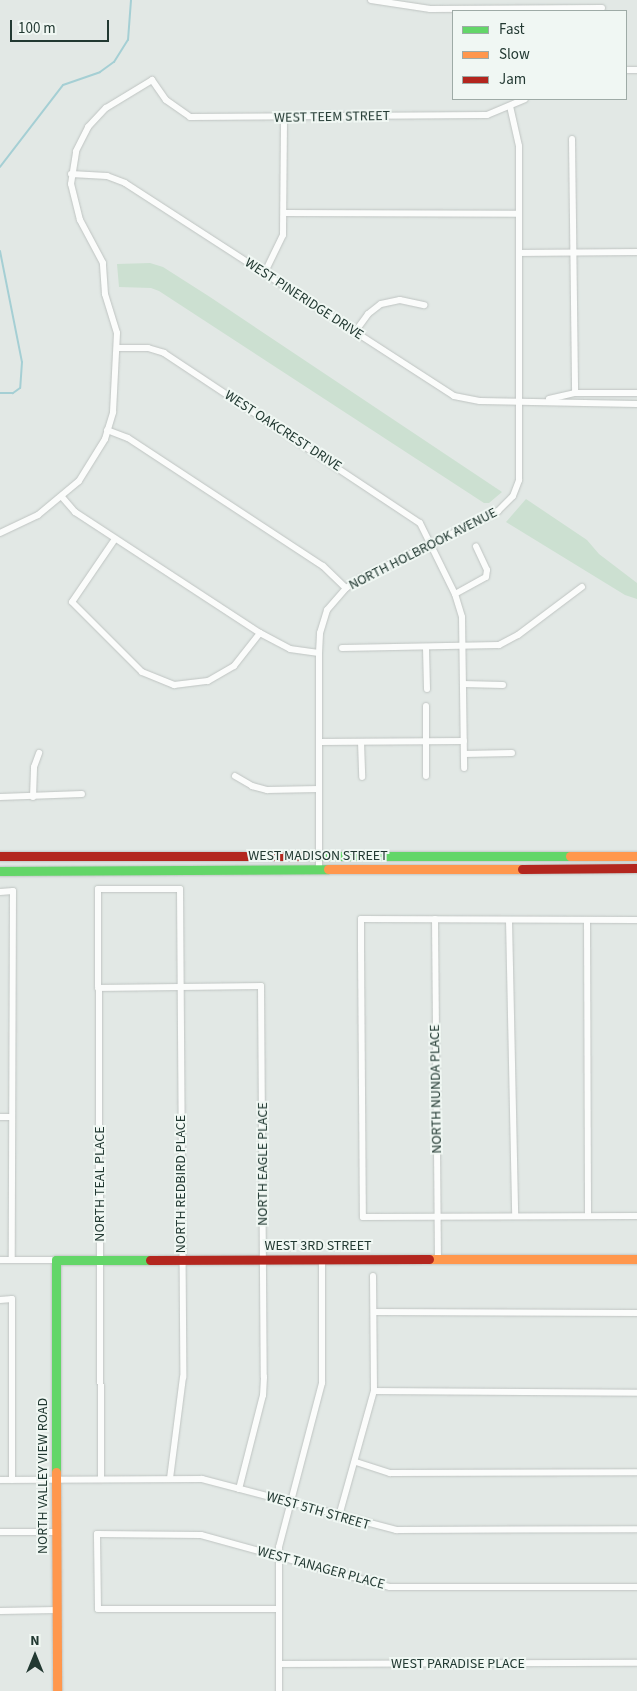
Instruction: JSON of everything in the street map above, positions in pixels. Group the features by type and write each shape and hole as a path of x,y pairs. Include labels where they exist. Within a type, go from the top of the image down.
{"street":[{"path":"371,0 430,9 602,10 602,0"},
{"name":"WEST TEEM STREET","path":"71,174 76,151 93,121 106,108 152,80 166,100 190,117 487,115 523,100"},
{"name":"NORTH HOLBROOK AVENUE","path":"319,870 319,654 324,616 331,603 346,588 498,511 513,496 520,475 519,146 510,106"},
{"path":"265,272 282,241 284,213 284,117"},
{"path":"572,140 575,393"},
{"path":"0,533 38,515 62,497 91,465 113,412 118,348 117,333 105,294 103,263 78,215 71,174"},
{"name":"WEST PINERIDGE DRIVE","path":"71,174 116,179 265,272 454,396 480,401 544,400 575,404 637,404"},
{"path":"284,213 519,214"},
{"path":"519,253 637,252"},
{"path":"355,332 368,314 381,304 400,300 424,305"},
{"name":"WEST OAKCREST DRIVE","path":"118,348 148,348 168,356 408,512 420,523 455,594 462,617 464,768"},
{"name":"WEST PINERIDGE DRIVE","path":"544,400 575,393 637,393"},
{"path":"107,430 128,438 323,566 346,588"},
{"path":"62,497 75,512 260,633 290,649 319,654"},
{"path":"115,539 72,602 142,672 174,685 208,681 234,666 260,633"},
{"path":"455,594 486,577 487,570 476,546"},
{"path":"342,648 490,648 506,642 582,587"},
{"path":"426,648 427,688"},
{"path":"463,684 503,685"},
{"path":"426,706 426,776"},
{"path":"319,742 464,741"},
{"path":"361,742 362,777"},
{"path":"33,797 34,767 39,753"},
{"path":"464,754 512,754"},
{"path":"235,776 252,786 267,790 319,788"},
{"path":"0,797 82,794"},
{"name":"WEST MADISON STREET","path":"0,856 637,856"},
{"name":"WEST MADISON STREET","path":"0,870 637,868"},
{"name":"NORTH REDBIRD PLACE","path":"98,889 180,889 183,1387 170,1478"},
{"name":"NORTH TEAL PLACE","path":"98,889 101,1479"},
{"path":"0,892 12,891 12,1260"},
{"path":"637,920 361,919 364,1217 637,1216"},
{"name":"NORTH NUNDA PLACE","path":"435,919 438,1259"},
{"path":"509,920 515,1216"},
{"path":"587,920 588,1216"},
{"name":"NORTH EAGLE PLACE","path":"181,987 262,986 263,1395 239,1489"},
{"path":"98,988 181,987"},
{"path":"0,1117 12,1117"},
{"name":"WEST 3RD STREET","path":"0,1260 637,1258"},
{"path":"279,1691 278,1556 290,1502 322,1383 322,1259"},
{"name":"NORTH VALLEY VIEW ROAD","path":"56,1260 56,1691"},
{"path":"339,1516 356,1462 374,1391 372,1276"},
{"path":"0,1300 12,1299 12,1480"},
{"path":"374,1312 637,1313"},
{"path":"374,1391 637,1393"},
{"path":"356,1462 390,1473 637,1472"},
{"name":"WEST 5TH STREET","path":"0,1480 170,1478 202,1480 396,1530 637,1529"},
{"path":"0,1532 57,1532"},
{"name":"WEST TANAGER PLACE","path":"279,1610 98,1609 97,1534 201,1535 374,1584 397,1587 637,1587"},
{"path":"0,1611 57,1610"},
{"name":"WEST PARADISE PLACE","path":"279,1664 637,1663"}],"green space":[{"path":"150,263 163,267 210,297 502,492 489,503 484,503 159,291 151,288 119,287 117,264"},
{"path":"526,499 587,540 599,554 637,583 637,599 625,595 506,522"}],"waterway":[{"path":"0,167 63,85 100,72 114,62 128,40 131,0"},
{"path":"0,251 22,362 20,388 13,393 0,393"}],"traffic: fast":[{"path":"304,856 570,856"},
{"path":"0,871 328,869"},
{"path":"56,1472 56,1260 150,1260"}],"traffic: slow":[{"path":"570,856 637,856"},
{"path":"328,869 522,869"},
{"path":"429,1259 637,1259"},
{"path":"56,1472 57,1691"}],"traffic: jam":[{"path":"0,856 304,856"},
{"path":"522,869 637,868"},
{"path":"150,1260 429,1259"}]}
